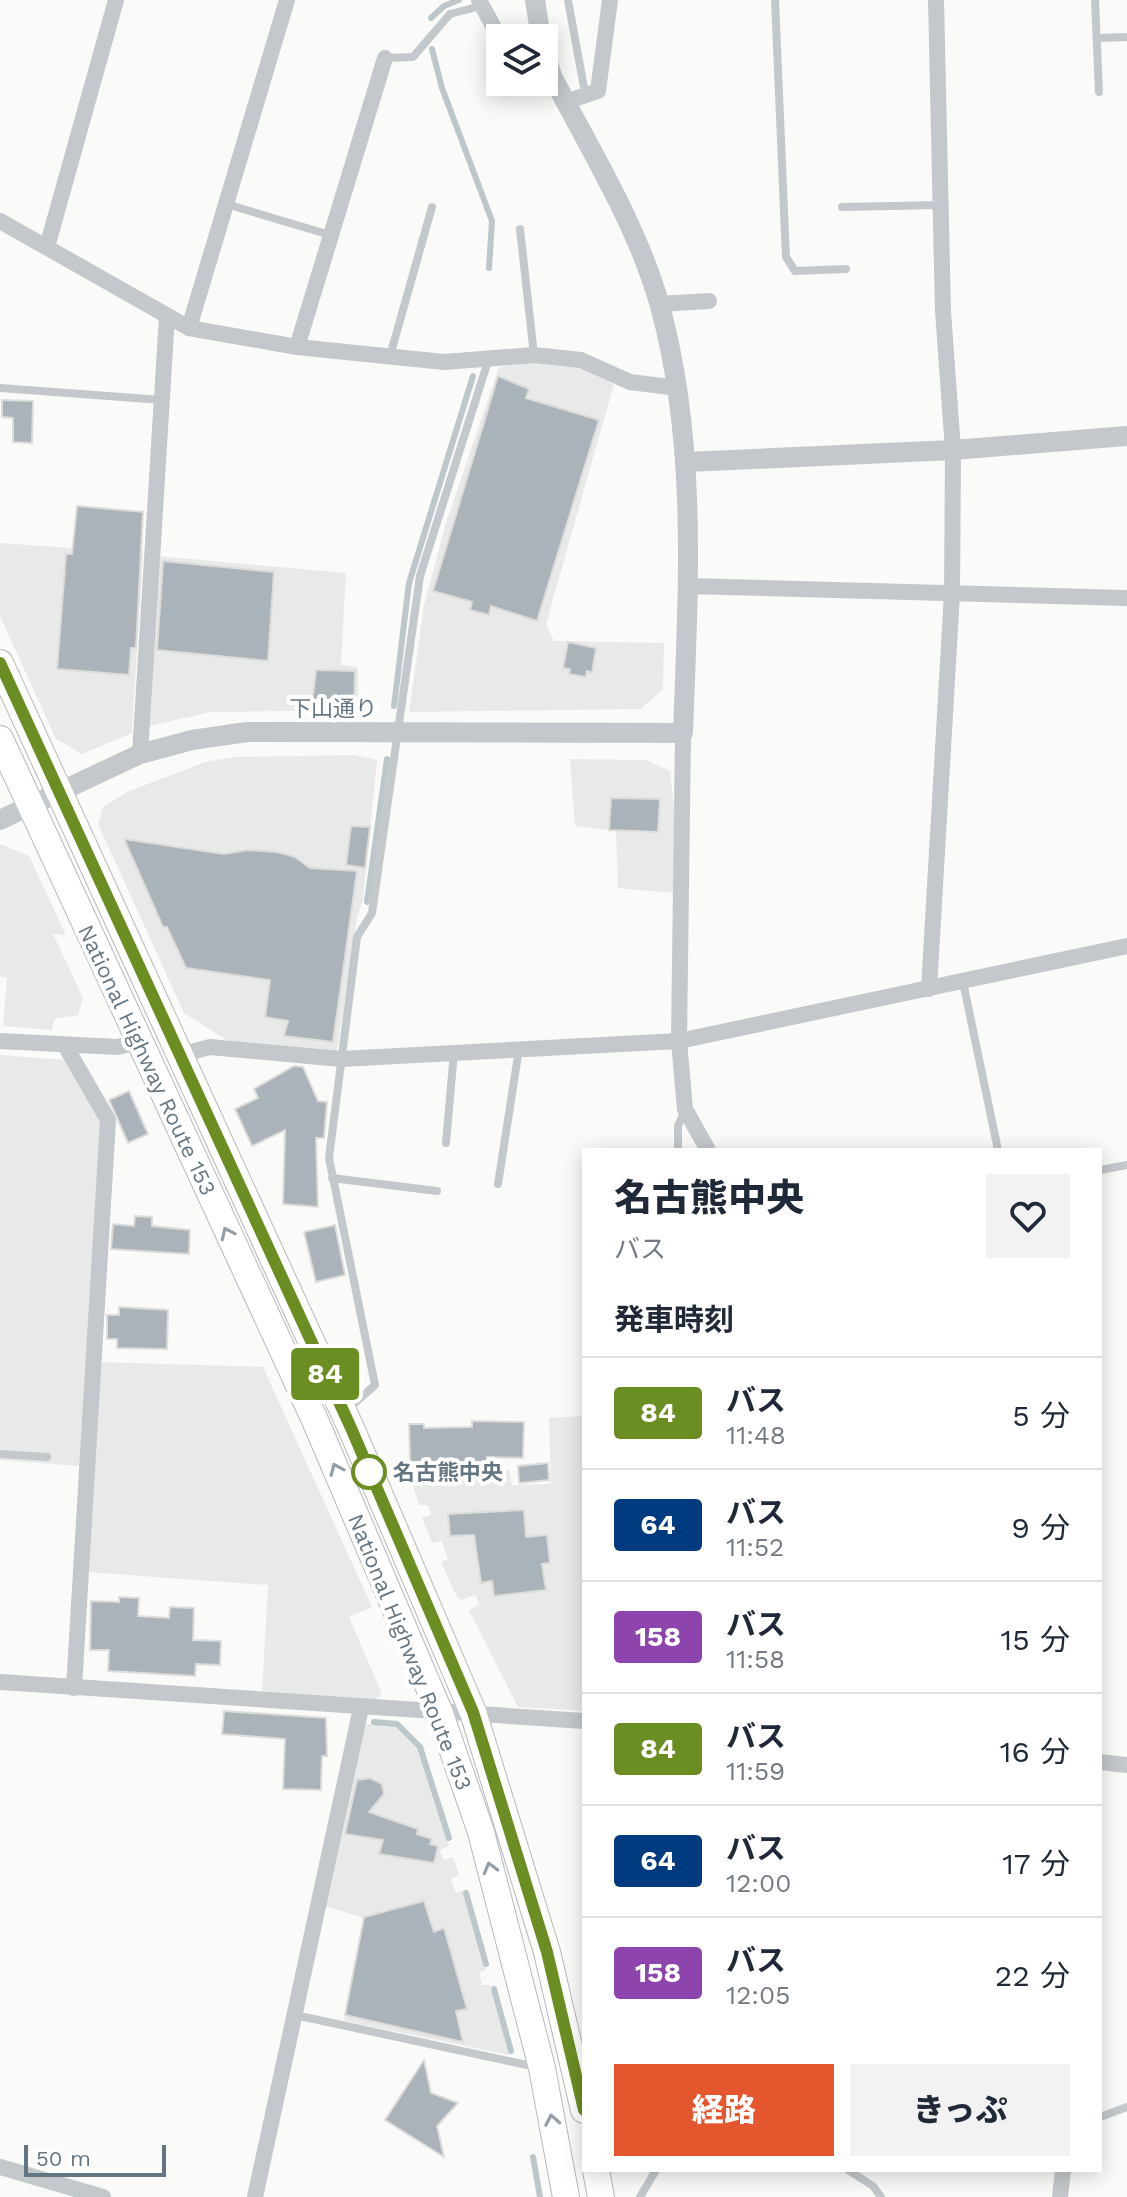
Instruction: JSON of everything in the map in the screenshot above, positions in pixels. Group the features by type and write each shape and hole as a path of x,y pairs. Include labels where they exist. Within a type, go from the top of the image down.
{"highway":[{"name":"National Highway Route 153","path":"0,663 344,1414 473,1712 547,1952 582,2101"},
{"name":"National Highway Route 153","path":"0,739 314,1418 439,1711 481,1832 542,2068 566,2197"},
{"path":"596,2172 601,2197"}],"street":[{"path":"47,247 116,0"},
{"path":"189,328 287,0"},
{"path":"535,0 539,24"},
{"path":"565,102 598,91 610,0"},
{"path":"929,989 952,594 953,450 943,311 936,0"},
{"path":"480,3 492,24"},
{"path":"297,347 385,58"},
{"path":"558,94 565,102 631,228 659,304 678,388 687,462 688,586 679,1041 685,1109 707,1148"},
{"path":"0,221 189,328 297,347 444,362 488,361 534,355 581,360 630,382 678,388"},
{"path":"659,304 709,301"},
{"path":"140,754 167,316"},
{"path":"687,462 953,450 1127,436"},
{"path":"688,586 1127,598"},
{"name":"下山通り","path":"0,820 140,754 192,740 247,732 683,733"},
{"path":"180,1055 210,1047 341,1059 679,1041 1127,946"},
{"path":"0,1041 66,1047 117,1047 138,1042"},
{"path":"66,1047 108,1120 74,1688"},
{"path":"0,1682 582,1721"},
{"path":"255,2197 361,1708"},
{"path":"1102,1762 1127,1765"},
{"path":"0,2167 103,2197"},
{"path":"1060,2197 1063,2172"}],"lane":[{"path":"568,0 585,93"},
{"path":"775,0 786,257 795,271 846,269"},
{"path":"1095,0 1099,92"},
{"path":"385,58 413,57 450,14 480,3"},
{"path":"1097,38 1127,37"},
{"path":"226,204 331,236"},
{"path":"842,207 940,205"},
{"path":"390,356 432,207"},
{"path":"520,229 534,355"},
{"path":"344,1414 375,1385 329,1158 357,937 372,913 420,576 488,361"},
{"path":"0,388 163,400"},
{"path":"963,982 998,1148"},
{"path":"498,1184 519,1049"},
{"path":"446,1143 454,1052"},
{"path":"678,1148 678,1126 685,1109"},
{"path":"1102,1170 1127,1165"},
{"path":"332,1178 437,1191"},
{"path":"0,1454 47,1457"},
{"path":"294,2015 542,2068"},
{"path":"1102,2116 1127,2107"},
{"path":"640,2197 655,2172"},
{"path":"851,2172 873,2186 881,2197"}],"shaded area":[{"path":"531,361 580,368 614,384 546,624 554,641 664,643 663,689 641,709 409,712 424,606 445,526 499,367"},
{"path":"0,543 143,553 132,733 82,754 56,739 0,616"},
{"path":"157,556 346,573 341,665 358,667 358,710 210,712 146,727"},
{"path":"354,755 377,760 363,900 357,918 337,1051 228,1041 184,1013 98,824 103,807 127,792 205,762 236,757"},
{"path":"570,759 646,760 670,771 677,834 675,893 618,888 616,831 575,826"},
{"path":"0,844 29,856 66,935 53,934 83,998 78,1015 54,1019 52,1030 3,1026 7,978 0,976"},
{"path":"0,1055 66,1060 102,1124 80,1466 0,1460"},
{"path":"98,1362 263,1367 372,1607 349,1617 382,1694 372,1702 262,1692 268,1585 87,1572"},
{"path":"582,1416 582,1711 518,1707 469,1610 479,1605 476,1595 461,1600 456,1595 441,1562 448,1559 442,1541 432,1543 422,1518 431,1515 428,1505 419,1505 408,1469 509,1470 512,1485 551,1484 549,1418"},
{"path":"363,1726 396,1726 418,1748 449,1846 440,1850 444,1860 453,1857 459,1875 451,1879 456,1893 463,1890 486,1970 479,1972 482,1985 490,1985 509,2055 344,2021 364,1918 325,1906"}],"building":[{"path":"498,376 529,389 526,398 599,420 537,621 491,606 489,615 470,610 472,602 433,591"},
{"path":"2,400 33,401 32,443 13,442 13,418 2,417"},
{"path":"77,506 143,512 136,648 131,648 129,675 57,669 66,554 72,554"},
{"path":"163,561 274,572 268,661 157,650"},
{"path":"568,642 596,648 592,673 587,671 586,677 569,674 570,669 563,668"},
{"path":"316,670 355,671 354,708 312,703"},
{"path":"611,798 660,799 658,832 609,830"},
{"path":"351,826 370,827 365,868 346,865"},
{"path":"124,839 224,854 247,850 277,852 295,857 310,868 357,871 333,1042 284,1036 288,1021 265,1017 270,980 186,968 167,927 163,927"},
{"path":"294,1066 303,1067 318,1101 327,1102 324,1138 316,1138 318,1207 283,1204 285,1130 252,1146 235,1109 258,1098 254,1089"},
{"path":"129,1091 148,1134 128,1143 109,1100"},
{"path":"135,1216 152,1217 152,1226 190,1230 189,1254 111,1249 113,1224 134,1226"},
{"path":"335,1225 345,1275 316,1282 304,1232"},
{"path":"119,1307 168,1310 167,1349 117,1348 117,1339 107,1339 107,1315 119,1315"},
{"path":"472,1421 524,1422 523,1458 487,1457 487,1464 410,1462 409,1424 424,1424 424,1428 472,1427"},
{"path":"548,1463 549,1480 519,1483 518,1466"},
{"path":"524,1510 526,1537 547,1535 550,1563 542,1564 546,1590 494,1596 492,1581 481,1583 474,1535 450,1536 448,1514"},
{"path":"119,1597 139,1598 138,1616 169,1618 170,1607 194,1608 193,1640 221,1641 220,1665 196,1664 195,1676 108,1671 109,1650 90,1650 91,1601 119,1602"},
{"path":"224,1711 326,1718 327,1756 322,1756 321,1790 283,1789 285,1739 222,1734"},
{"path":"370,1778 382,1784 384,1794 369,1812 418,1829 417,1834 432,1839 430,1844 438,1846 434,1863 379,1854 383,1840 345,1834 357,1780"},
{"path":"424,1901 434,1932 444,1928 467,2009 456,2011 463,2042 345,2015 364,1917"},
{"path":"424,2060 431,2093 458,2103 437,2126 444,2157 385,2120"}],"waterway":[{"path":"431,18 444,6 459,0"},
{"path":"432,49 442,88 492,221 489,268"},
{"path":"394,706 409,583 473,376"},
{"path":"367,902 387,759"},
{"path":"374,1722 397,1724 420,1747 449,1838"},
{"path":"466,1893 486,1964"},
{"path":"494,1989 511,2051"},
{"path":"533,2157 540,2197"}],"bus line":[{"name":"84","path":"0,663 351,1428 473,1712 547,1952 582,2100"}],"place":[{"name":"名古熊中央","path":"369,1472"}]}
